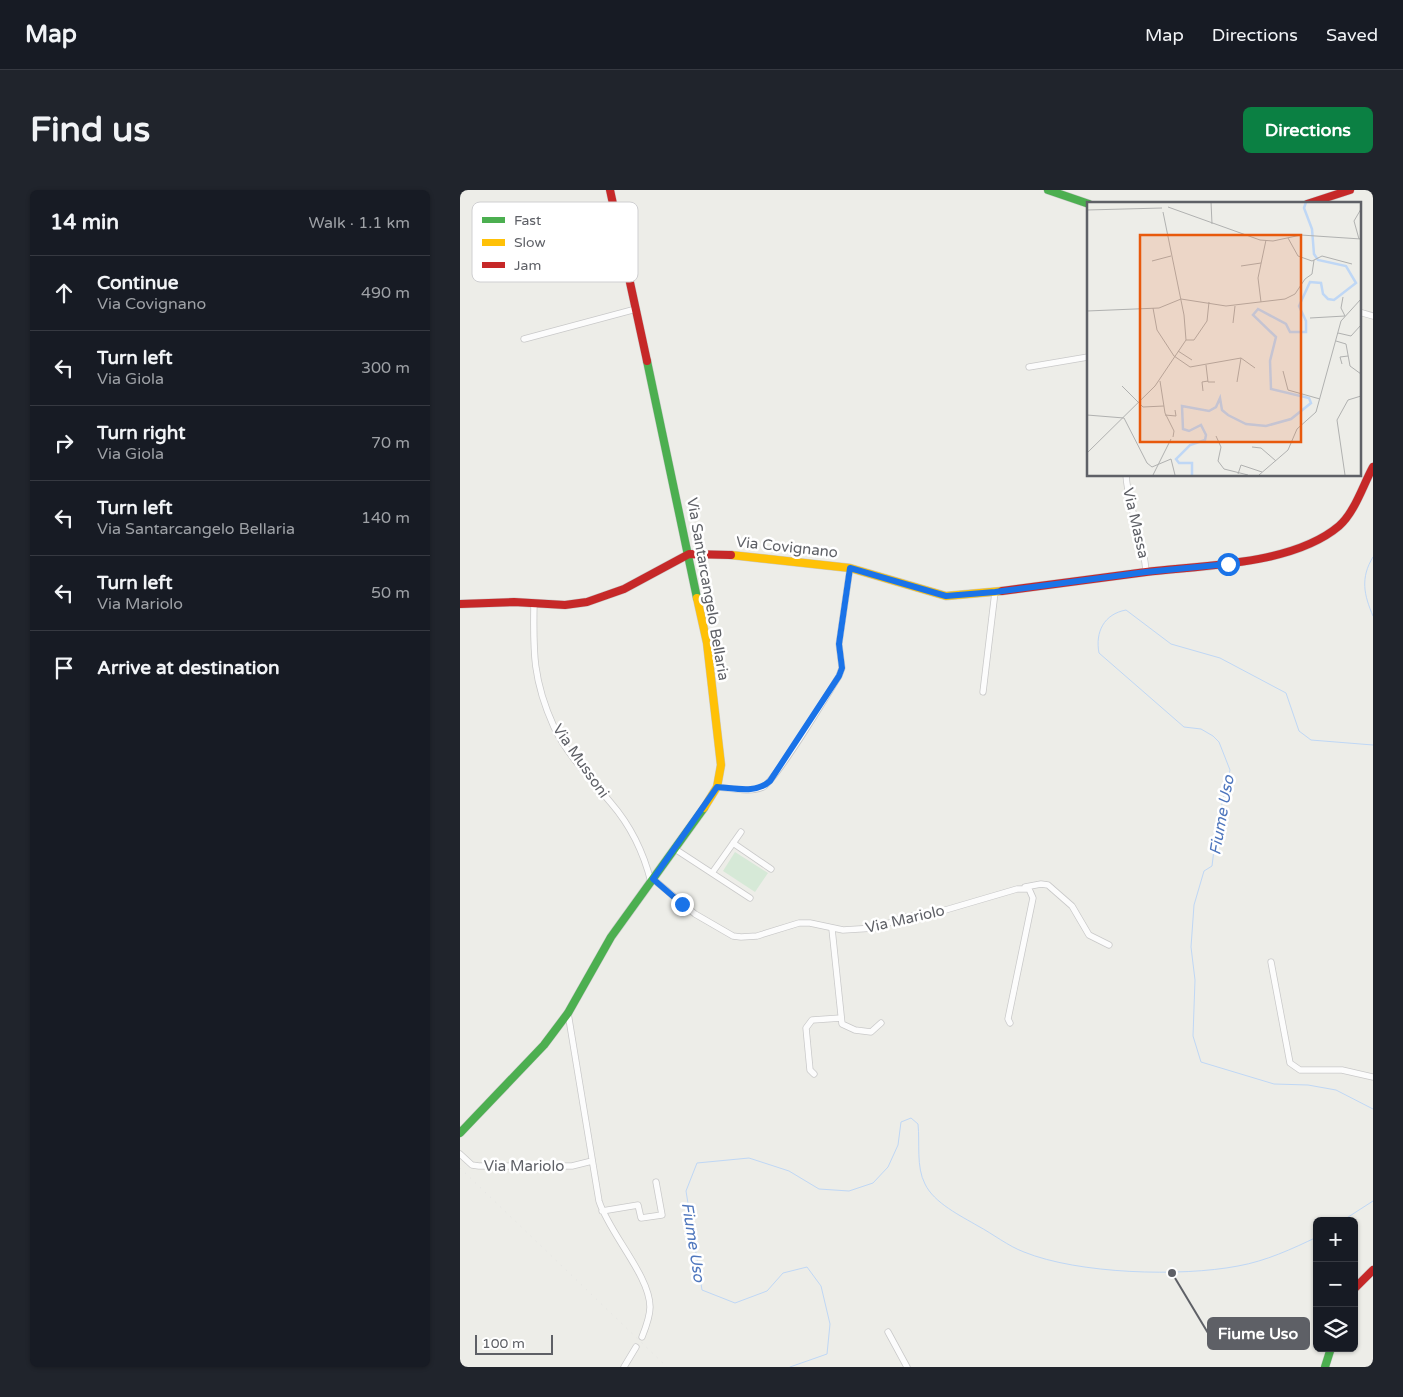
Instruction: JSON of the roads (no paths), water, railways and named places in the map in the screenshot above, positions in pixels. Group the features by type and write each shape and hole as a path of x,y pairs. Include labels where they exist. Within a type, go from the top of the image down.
{"street":[{"path":"1048,190 1087,203"},
{"path":"1313,202 1350,190"},
{"name":"Via Santarcangelo Bellaria","path":"460,1132 544,1045 568,1013 611,937 717,787 721,765 707,643 630,282"},
{"path":"524,340 636,309"},
{"path":"1029,367 1087,357"},
{"name":"Via Covignano","path":"689,554 726,554 850,568 946,596 995,592 1146,572 1228,564 1301,549 1338,527 1346,519 1373,467"},
{"name":"Via Massa","path":"1126,476 1127,488 1145,555 1146,572"},
{"path":"460,604 534,603 565,605 605,597 689,554"},
{"path":"717,787 756,790 764,787 839,676 842,668 839,644 850,568"},
{"path":"983,692 995,592"},
{"name":"Via Mussoni","path":"534,603 535,672 555,727 585,773 626,824 652,880"},
{"path":"712,873 740,832"},
{"path":"733,843 771,869"},
{"path":"675,849 750,898"},
{"name":"Via Mariolo","path":"652,880 696,914 733,936 750,937 799,922 810,922 832,929 858,930 875,928 906,917 942,911 1041,884 1048,885 1072,906 1089,935 1109,945"},
{"path":"1010,1023 1008,1019 1033,898 1029,889 1025,887"},
{"path":"832,929 841,1018 846,1028 871,1032 881,1023"},
{"path":"1271,962 1290,1063 1300,1070 1342,1070 1373,1077"},
{"path":"568,1013 602,1211 647,1294 650,1306 642,1337"},
{"path":"814,1074 810,1070 806,1028 812,1020 841,1018"},
{"name":"Via Mariolo","path":"460,1154 472,1165 479,1166 572,1166 592,1161"},
{"path":"602,1211 638,1205 641,1218 662,1215 656,1182"},
{"path":"1358,1285 1373,1270"},
{"path":"888,1332 907,1367"},
{"path":"624,1367 636,1347"},
{"path":"1325,1367 1330,1352"}],"waterway":[{"name":"Fiume Uso","path":"1373,557 1365,579 1367,601 1373,616"},
{"name":"Fiume Uso","path":"1373,745 1311,740 1299,731 1286,693 1220,658 1171,644 1126,610 1112,615 1100,631 1098,638 1099,653 1184,727 1201,729 1213,736 1219,742 1230,770 1217,825 1212,866 1204,871 1194,905 1191,947 1195,980 1193,1036 1201,1062 1274,1084 1308,1085 1336,1090 1373,1109"},
{"name":"Fiume Uso","path":"790,1367 827,1354 830,1324 821,1286 807,1267 783,1273 767,1291 735,1303 702,1290 686,1191 697,1163 749,1158 789,1171 819,1189 849,1191 873,1183 888,1167 898,1145 901,1122 911,1118 918,1124 920,1170 929,1191 941,1203 1012,1247 1046,1259 1100,1269 1188,1272 1238,1266 1259,1261 1313,1239"},
{"name":"Fiume Uso","path":"1348,1217 1373,1201"}],"railway":[{"path":"460,1168 667,1367"}],"place":[{"name":"Fiume Uso","path":"1172,1273"}]}
